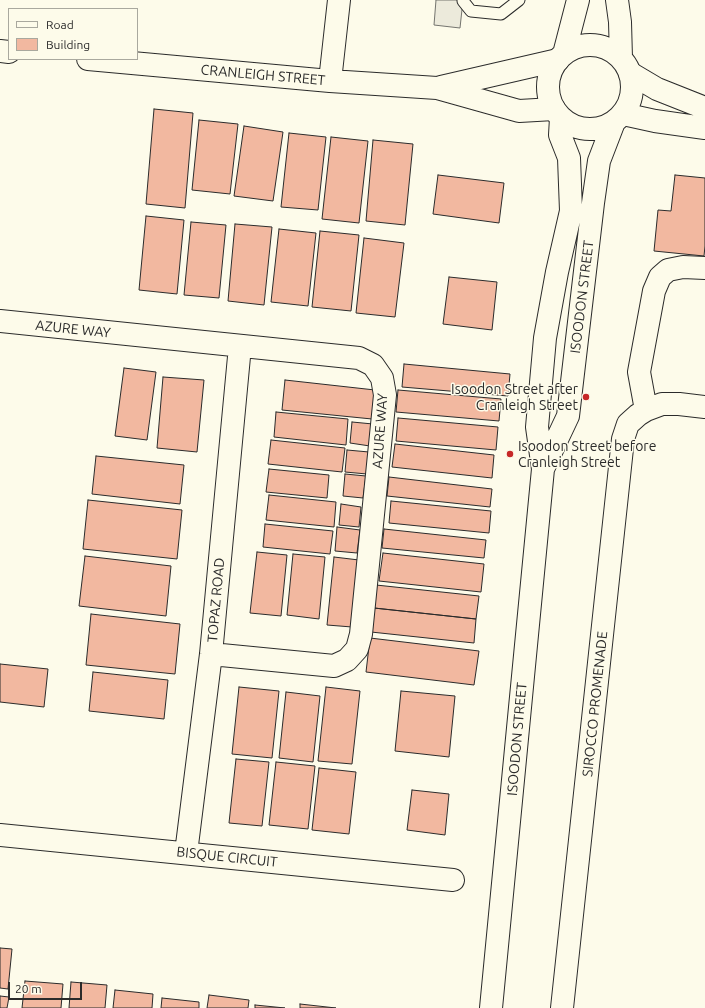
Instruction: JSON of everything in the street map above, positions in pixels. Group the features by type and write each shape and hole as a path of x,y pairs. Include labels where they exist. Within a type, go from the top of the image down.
{"street":[{"path":"330,81 339,0"},
{"name":"ISOODON STREET","path":"491,1008 543,470 537,428 545,338 557,272 571,211 569,158 560,134 557,113 549,98 548,87 553,67 561,57 578,0"},
{"name":"ISOODON STREET","path":"543,470 568,416 599,161 618,118 628,104 632,94 632,82 625,66 617,0"},
{"path":"561,57 580,47 598,46 614,53 625,66 657,88 705,108"},
{"name":"CRANLEIGH STREET","path":"437,88 561,57"},
{"name":"CRANLEIGH STREET","path":"99,60 330,81 437,88 519,111 557,113"},
{"path":"557,113 570,124 581,128 593,129 604,127 618,118 655,121 705,128"},
{"path":"705,268 683,267 668,270 660,277 654,291 639,372 646,410 662,404 705,407"},
{"name":"AZURE WAY","path":"0,321 359,358 373,365 382,378 385,395 361,634 357,648 347,660 334,666 211,654"},
{"name":"TOPAZ ROAD","path":"186,853 211,654 240,346"},
{"name":"SIROCCO PROMENADE","path":"562,1008 623,439 628,424 646,410"},
{"name":"BISQUE CIRCUIT","path":"0,835 453,880"}],"lane":[{"path":"463,0 471,11 501,14 519,0"}],"shaded area":[{"path":"436,0 463,0 460,28 434,25"}],"building":[{"path":"154,109 193,113 185,208 146,204"},
{"path":"199,120 238,124 230,194 192,190"},
{"path":"244,126 283,132 273,201 234,196"},
{"path":"289,133 326,137 318,210 281,207"},
{"path":"331,137 368,141 359,223 322,219"},
{"path":"373,140 413,144 405,225 366,221"},
{"path":"438,175 504,183 499,223 433,214"},
{"path":"675,175 705,178 704,256 654,251 658,210 671,211"},
{"path":"146,216 184,220 177,294 139,290"},
{"path":"191,222 226,225 219,298 184,295"},
{"path":"235,224 272,227 264,305 228,301"},
{"path":"279,229 316,233 308,306 271,302"},
{"path":"320,231 359,235 351,311 312,307"},
{"path":"364,238 404,243 395,317 356,313"},
{"path":"449,277 497,282 492,330 443,324"},
{"path":"404,364 510,374 508,396 402,387"},
{"path":"124,368 156,372 147,440 115,436"},
{"path":"163,377 204,380 197,452 157,448"},
{"path":"285,380 375,390 372,419 282,410"},
{"path":"398,390 501,399 499,421 396,412"},
{"path":"276,412 348,419 346,445 274,437"},
{"path":"398,418 498,427 496,450 396,441"},
{"path":"352,422 373,424 370,446 350,443"},
{"path":"271,440 345,448 342,472 268,464"},
{"path":"395,444 494,455 492,478 392,467"},
{"path":"347,450 369,452 367,474 345,472"},
{"path":"96,456 184,465 180,504 92,494"},
{"path":"269,469 329,475 327,498 266,492"},
{"path":"345,474 366,476 363,498 343,496"},
{"path":"389,477 492,489 490,507 387,496"},
{"path":"269,495 336,502 334,527 266,520"},
{"path":"88,500 182,510 177,559 83,549"},
{"path":"391,501 491,511 489,533 389,523"},
{"path":"341,504 361,507 359,527 339,525"},
{"path":"265,524 333,531 330,554 263,547"},
{"path":"337,527 360,530 357,553 335,551"},
{"path":"384,529 486,540 484,558 382,548"},
{"path":"257,552 287,555 281,616 250,613"},
{"path":"383,553 484,564 481,592 379,581"},
{"path":"293,554 325,557 319,619 287,615"},
{"path":"85,556 171,566 166,616 79,606"},
{"path":"334,557 359,560 352,627 327,625"},
{"path":"376,585 479,596 476,619 374,608"},
{"path":"374,608 476,619 474,643 371,632"},
{"path":"91,614 180,624 175,674 86,665"},
{"path":"370,638 479,651 474,685 366,672"},
{"path":"0,664 48,669 44,707 0,702"},
{"path":"93,672 168,680 164,719 89,711"},
{"path":"239,687 279,691 272,758 232,754"},
{"path":"326,687 360,691 352,764 318,761"},
{"path":"401,691 455,696 449,757 395,751"},
{"path":"286,692 320,696 313,762 279,758"},
{"path":"236,759 269,762 262,826 229,823"},
{"path":"276,762 315,766 308,829 269,825"},
{"path":"319,768 356,772 349,834 312,830"},
{"path":"412,790 449,794 445,835 407,830"},
{"path":"0,948 12,949 8,989 0,988"},
{"path":"25,981 63,984 61,1008 22,1008"},
{"path":"71,982 107,985 105,1008 69,1008"},
{"path":"115,990 153,994 152,1008 113,1008"},
{"path":"209,995 249,1000 248,1008 207,1008"},
{"path":"0,996 9,997 7,1008 0,1008"},
{"path":"162,998 199,1002 199,1008 161,1008"},
{"path":"300,1004 336,1008 300,1008"},
{"path":"255,1005 285,1008 255,1008"}],"place":[{"name":"Isoodon Street after Cranleigh Street","path":"586,397"},
{"name":"Isoodon Street before Cranleigh Street","path":"510,454"}]}
